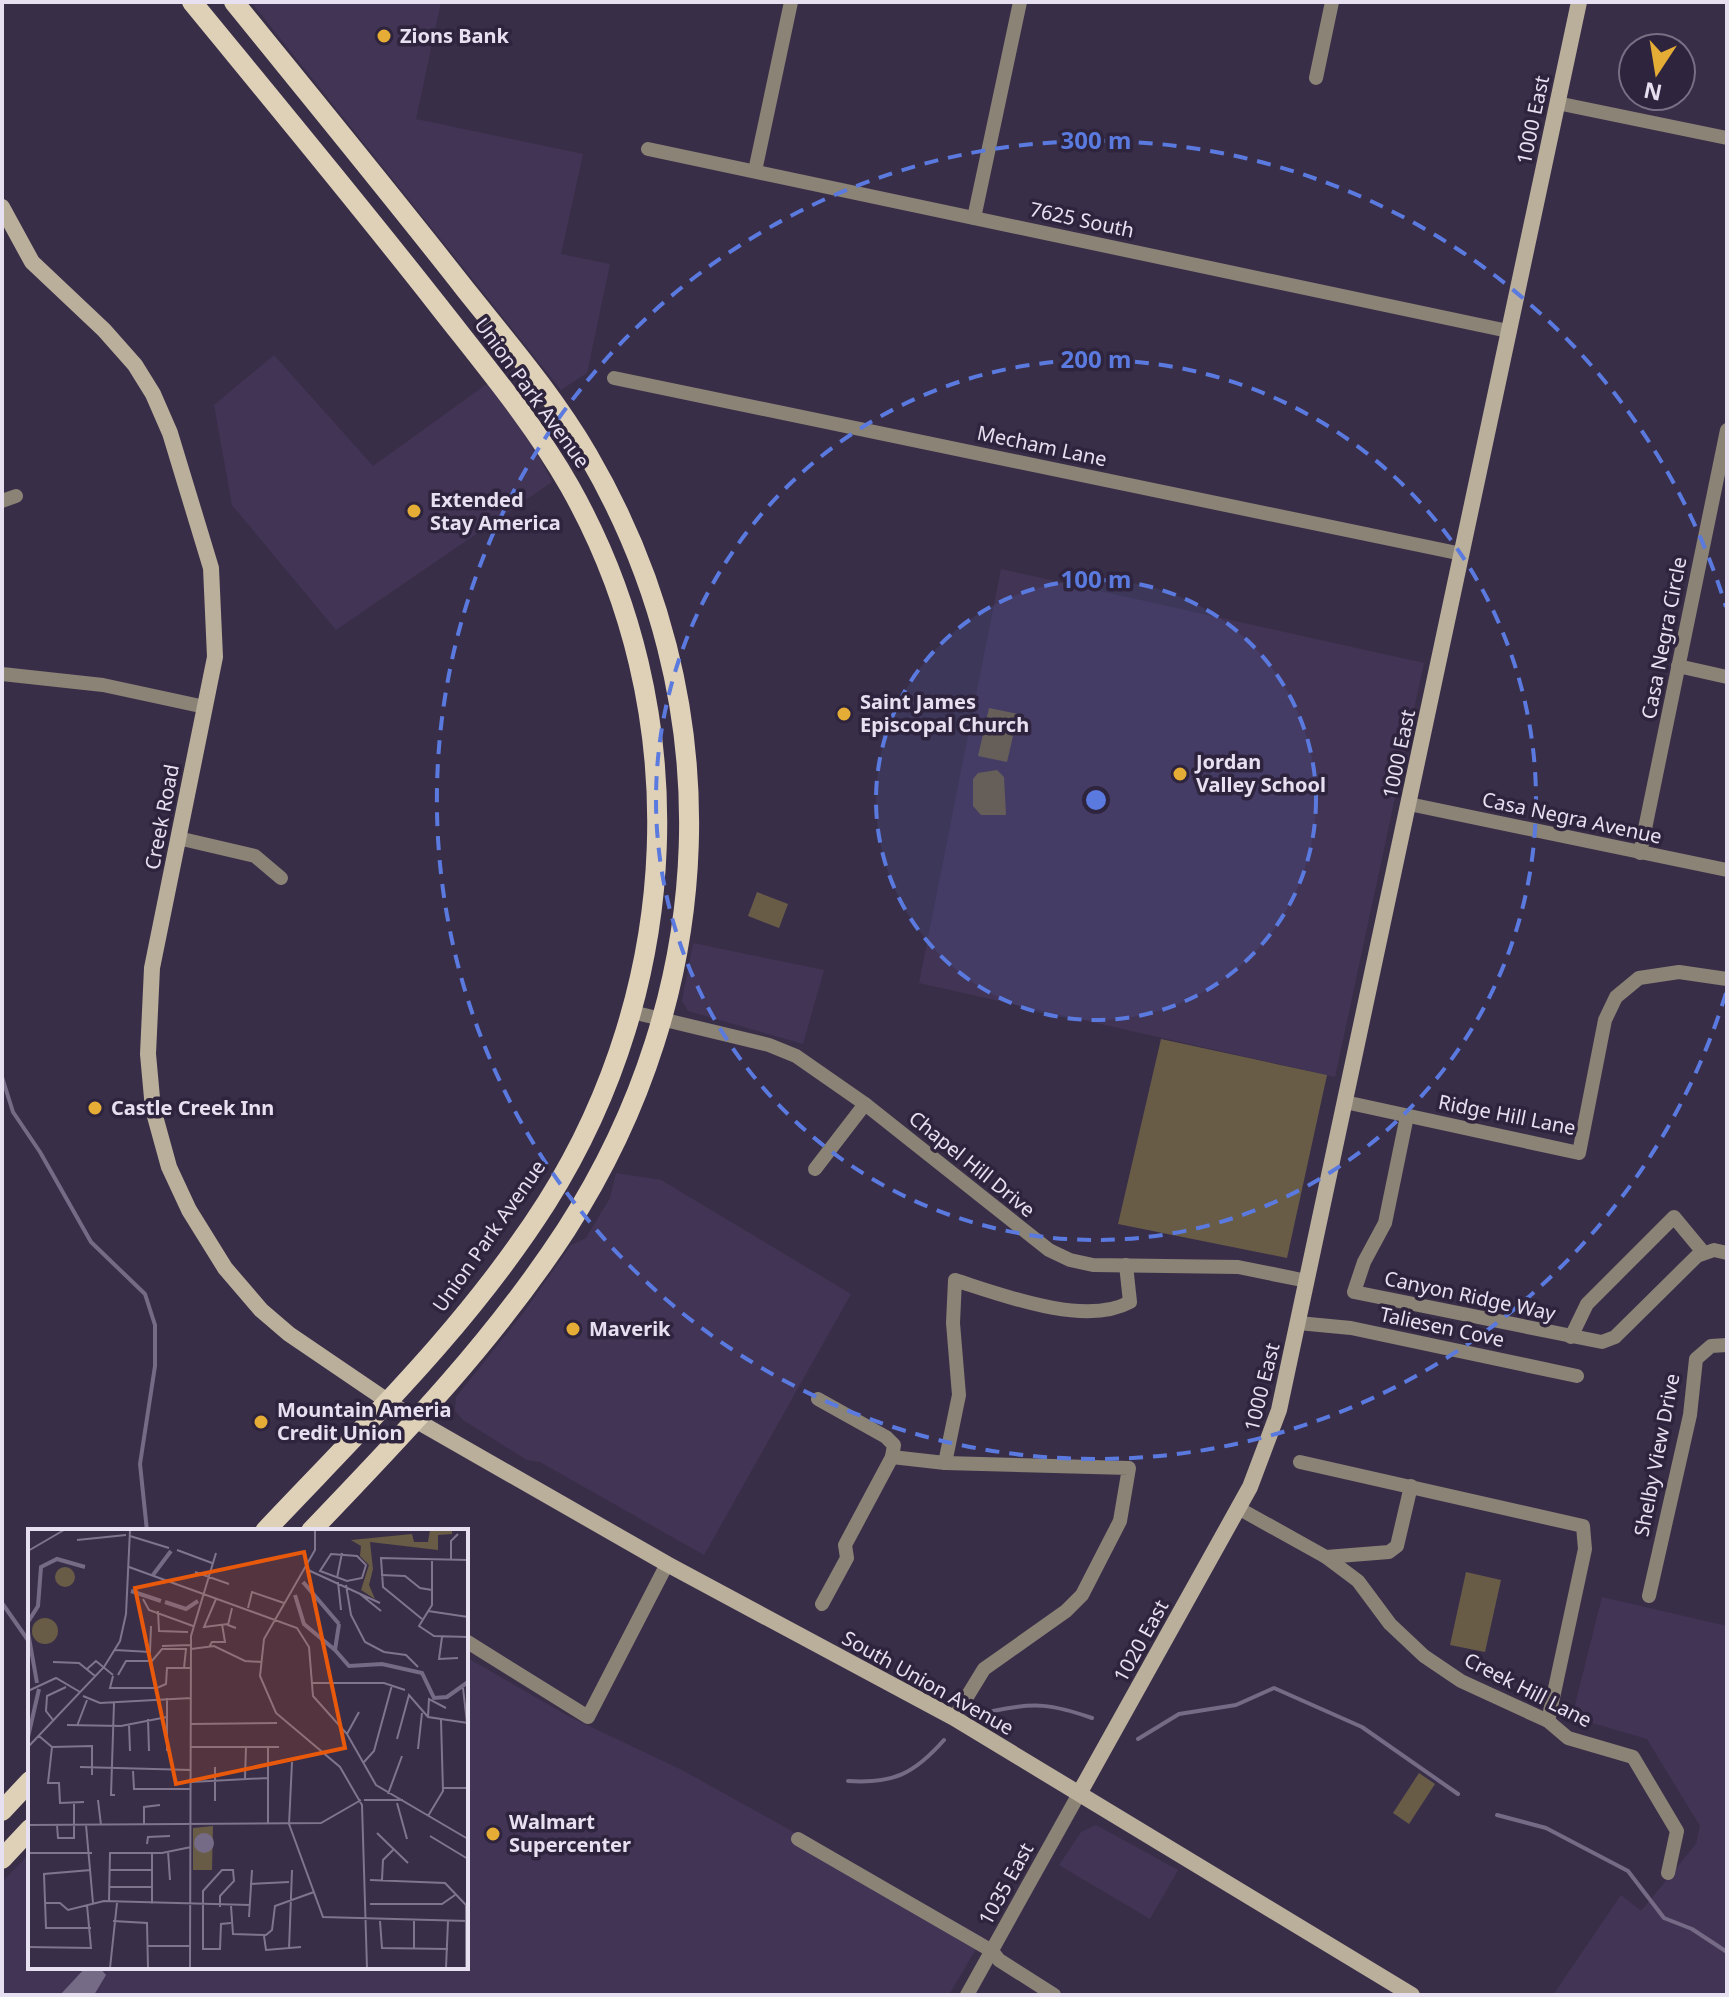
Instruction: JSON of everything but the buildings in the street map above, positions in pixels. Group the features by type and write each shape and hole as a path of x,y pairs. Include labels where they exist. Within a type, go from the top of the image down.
{"main road":[{"name":"Union Park Avenue","path":"192,2 351,195 509,396 557,466 596,539 634,643 647,701 657,773 656,886 632,1012 595,1114 546,1203 481,1295 390,1403 267,1529"},
{"name":"Union Park Avenue","path":"234,2 373,171 563,416 606,487 639,557 664,631 683,722 689,781 690,845 685,911 663,1018 620,1134 574,1216 508,1312 417,1421 313,1529"},
{"path":"2,1811 28,1783"},
{"path":"2,1859 28,1831"}],"street":[{"path":"755,171 791,2"},
{"path":"974,218 1020,2"},
{"path":"1316,78 1332,2"},
{"name":"1000 East","path":"1238,1508 1264,1457 1279,1410 1579,2"},
{"path":"1557,103 1727,138"},
{"name":"7625 South","path":"648,149 1508,331"},
{"name":"Creek Road","path":"2,207 32,262 135,365 170,433 211,568 215,657 152,968 149,1025 153,1109 169,1167 212,1250 261,1310 312,1352 417,1421"},
{"name":"Mecham Lane","path":"614,378 1462,554"},
{"name":"Casa Negra Circle","path":"1640,853 1727,430"},
{"path":"1678,666 1727,677"},
{"path":"2,674 103,685 205,707"},
{"name":"Casa Negra Avenue","path":"1409,804 1727,870"},
{"path":"178,838 255,856 281,878"},
{"name":"Ridge Hill Lane","path":"1345,1102 1579,1153 1605,1020 1616,997 1639,978 1679,972 1727,979"},
{"name":"Chapel Hill Drive","path":"632,1012 769,1045 796,1056 865,1104 1049,1250 1070,1260 1126,1265 1238,1267 1307,1281"},
{"path":"815,1169 865,1104"},
{"name":"Canyon Ridge Way","path":"1407,1116 1385,1223 1364,1262 1354,1292 1571,1337 1602,1342 1615,1337 1703,1252 1674,1217 1587,1304 1571,1337"},
{"path":"1703,1252 1727,1253"},
{"path":"945,1463 959,1395 953,1323 955,1280 1085,1313 1115,1310 1130,1302 1126,1265"},
{"name":"Taliesen Cove","path":"1298,1323 1351,1328 1577,1376"},
{"name":"Shelby View Drive","path":"1649,1596 1690,1415 1696,1359 1711,1346 1727,1345"},
{"path":"818,1399 886,1437 894,1445 892,1457 845,1545 847,1558 822,1604"},
{"name":"South Union Avenue","path":"417,1421 667,1564 954,1718 1412,1995"},
{"path":"892,1457 945,1463 1129,1468 1128,1490 1120,1521 1082,1595 1066,1611 984,1669 954,1718"},
{"path":"1300,1462 1583,1526 1585,1549 1548,1721"},
{"path":"1326,1557 1389,1552 1397,1546 1411,1486"},
{"name":"Creek Hill Lane","path":"1238,1508 1326,1557 1358,1581 1390,1624 1424,1656 1485,1694 1548,1721 1568,1738 1633,1757 1677,1831 1668,1873"},
{"name":"1020 East","path":"1080,1792 1238,1508"},
{"path":"468,1642 588,1717 667,1564"},
{"name":"1035 East","path":"967,1995 1080,1792"},
{"path":"798,1839 992,1951 999,1960 1054,1995"}],"shaded area":[{"path":"251,2 441,2 416,119 583,154 561,254 610,264 587,373 561,390"},
{"path":"274,355 373,466 498,376 552,482 336,630 232,505 214,405"},
{"name":"Jordan Valley School","path":"1001,569 1424,663 1335,1077 919,983"},
{"path":"989,708 1018,714 1007,762 978,756"},
{"path":"997,770 1004,777 1006,815 981,815 973,806 973,779 978,773"},
{"path":"757,892 788,904 779,928 748,916"},
{"path":"693,943 824,970 803,1044 688,1011 682,1001"},
{"path":"1161,1039 1327,1075 1287,1258 1118,1224"},
{"path":"616,1173 661,1180 851,1294 704,1555 540,1462 527,1460 463,1420 455,1411 456,1397 524,1312 571,1245 586,1238 610,1198"},
{"path":"1466,1572 1501,1580 1485,1652 1450,1645"},
{"path":"1602,1597 1727,1626 1727,1995 1553,1995 1621,1895 1641,1911 1696,1844 1700,1826 1647,1739 1572,1717"},
{"path":"468,1658 568,1716 680,1769 983,1937 949,1995 2,1995 2,1882 28,1855 28,1969 468,1969"},
{"path":"1419,1773 1435,1784 1409,1824 1393,1813"},
{"path":"1096,1825 1178,1870 1150,1919 1059,1865 1081,1832"},
{"path":"84,1969 101,1969 106,1975 94,1995 60,1995"}],"waterway":[{"path":"2,1077 13,1112 40,1152 91,1242 145,1294 155,1325 155,1366 140,1464 147,1529"},
{"path":"2,1603 28,1640"},
{"path":"1138,1739 1179,1714 1236,1705 1274,1688 1362,1727 1458,1794"},
{"path":"993,1711 1043,1706 1092,1718"},
{"path":"848,1781 878,1781 902,1774 923,1761 944,1740"},
{"path":"1497,1815 1546,1828 1628,1871 1664,1918 1692,1929 1727,1952"}],"place":[{"name":"Zions Bank","path":"384,36"},
{"name":"Extended Stay America","path":"414,511"},
{"name":"Saint James Episcopal Church","path":"844,714"},
{"name":"Jordan Valley School","path":"1180,774"},
{"name":"Castle Creek Inn","path":"95,1108"},
{"name":"Maverik","path":"573,1329"},
{"name":"Mountain Ameria Credit Union","path":"261,1422"},
{"name":"Walmart Supercenter","path":"493,1834"}]}
